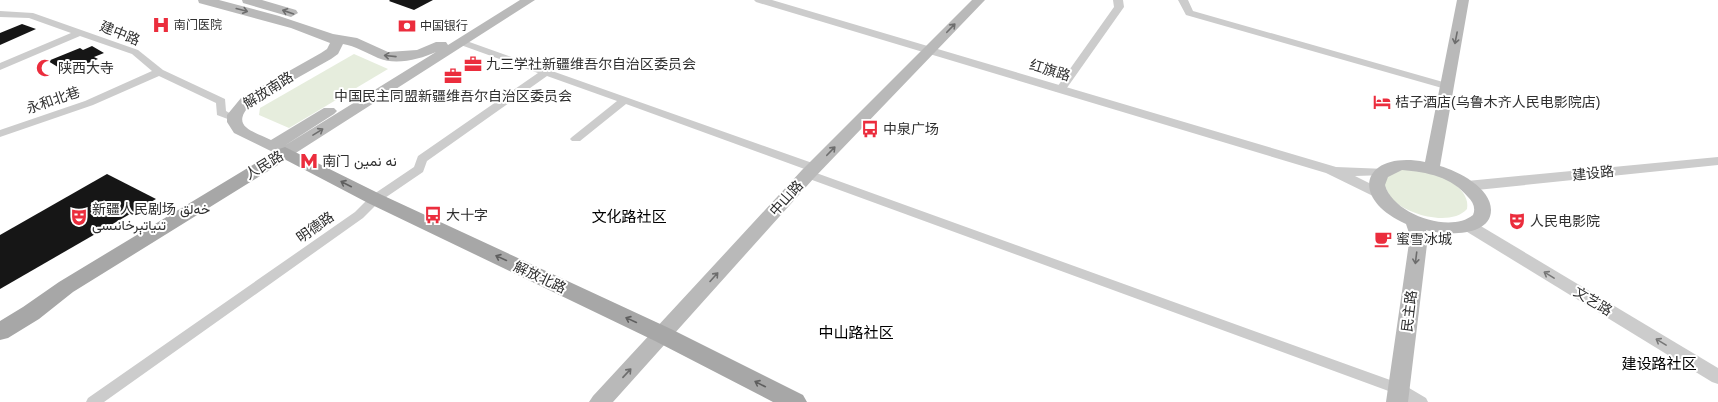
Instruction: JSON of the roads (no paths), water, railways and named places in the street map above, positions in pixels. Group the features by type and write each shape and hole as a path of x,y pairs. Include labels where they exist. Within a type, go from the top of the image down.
{"main road":[{"path":"204,0 310,30 328,37 347,40 385,56 396,57 420,54 441,45"},
{"path":"248,0 333,27 339,30 347,40"},
{"name":"人民路","path":"0,332 66,287 279,149 441,45 516,0"},
{"name":"人民路","path":"0,319 18,308 49,283 461,42 529,0"},
{"name":"中山路","path":"600,402 663,335 811,171 979,0"},
{"path":"1432,168 1463,0"},
{"name":"解放南路","path":"279,149 239,130 235,126 233,118 236,110 246,101 333,51 337,42 328,37"},
{"path":"326,56 340,48 347,40"},
{"name":"解放北路","path":"279,149 375,199 663,335 795,402"},
{"path":"1402,165 1432,168 1457,179 1477,195 1482,204 1483,213 1478,221 1469,226 1443,228 1413,220 1398,212 1386,203 1378,193 1376,185 1377,178 1382,172 1390,167 1402,165"},
{"name":"民主路","path":"1398,395 1419,236 1413,220"}],"street":[{"name":"红旗路","path":"760,0 1331,170"},
{"path":"1060,90 1119,7 1118,0"},
{"path":"1183,0 1189,13 1446,86"},
{"name":"建中路","path":"0,14 30,15 135,52 159,72 221,101 221,112 233,118"},
{"path":"0,68 79,32"},
{"path":"461,42 625,100 1398,395 1421,402"},
{"name":"永和北巷","path":"0,134 89,103 159,72"},
{"name":"明德路","path":"94,402 359,215 375,199 419,169 422,159 547,72"},
{"path":"576,139 625,100"},
{"name":"建设路","path":"1467,186 1718,161"},
{"path":"1331,170 1382,172"},
{"path":"1331,170 1378,193"},
{"name":"文艺路","path":"1469,226 1718,377"}],"place":[{"name":"南门医院","path":"161,25"},
{"name":"中国银行","path":"407,26"},
{"name":"九三学社新疆维吾尔自治区委员会","path":"473,64"},
{"name":"陕西大寺","path":"45,68"},
{"name":"中国民主同盟新疆维吾尔自治区委员会","path":"453,76"},
{"name":"桔子酒店(乌鲁木齐人民电影院店)","path":"1382,102"},
{"name":"中泉广场","path":"870,129"},
{"name":"南门 نە نمين","path":"309,161"},
{"name":"大十字","path":"433,215"},
{"name":"新疆人民剧场 خەلق تىياتېرخانىسى","path":"79,217"},
{"name":"人民电影院","path":"1517,221"},
{"name":"蜜雪冰城","path":"1383,239"}],"district":[{"name":"文化路社区","path":"629,216"},
{"name":"中山路社区","path":"856,332"},
{"name":"建设路社区","path":"1659,363"}]}
